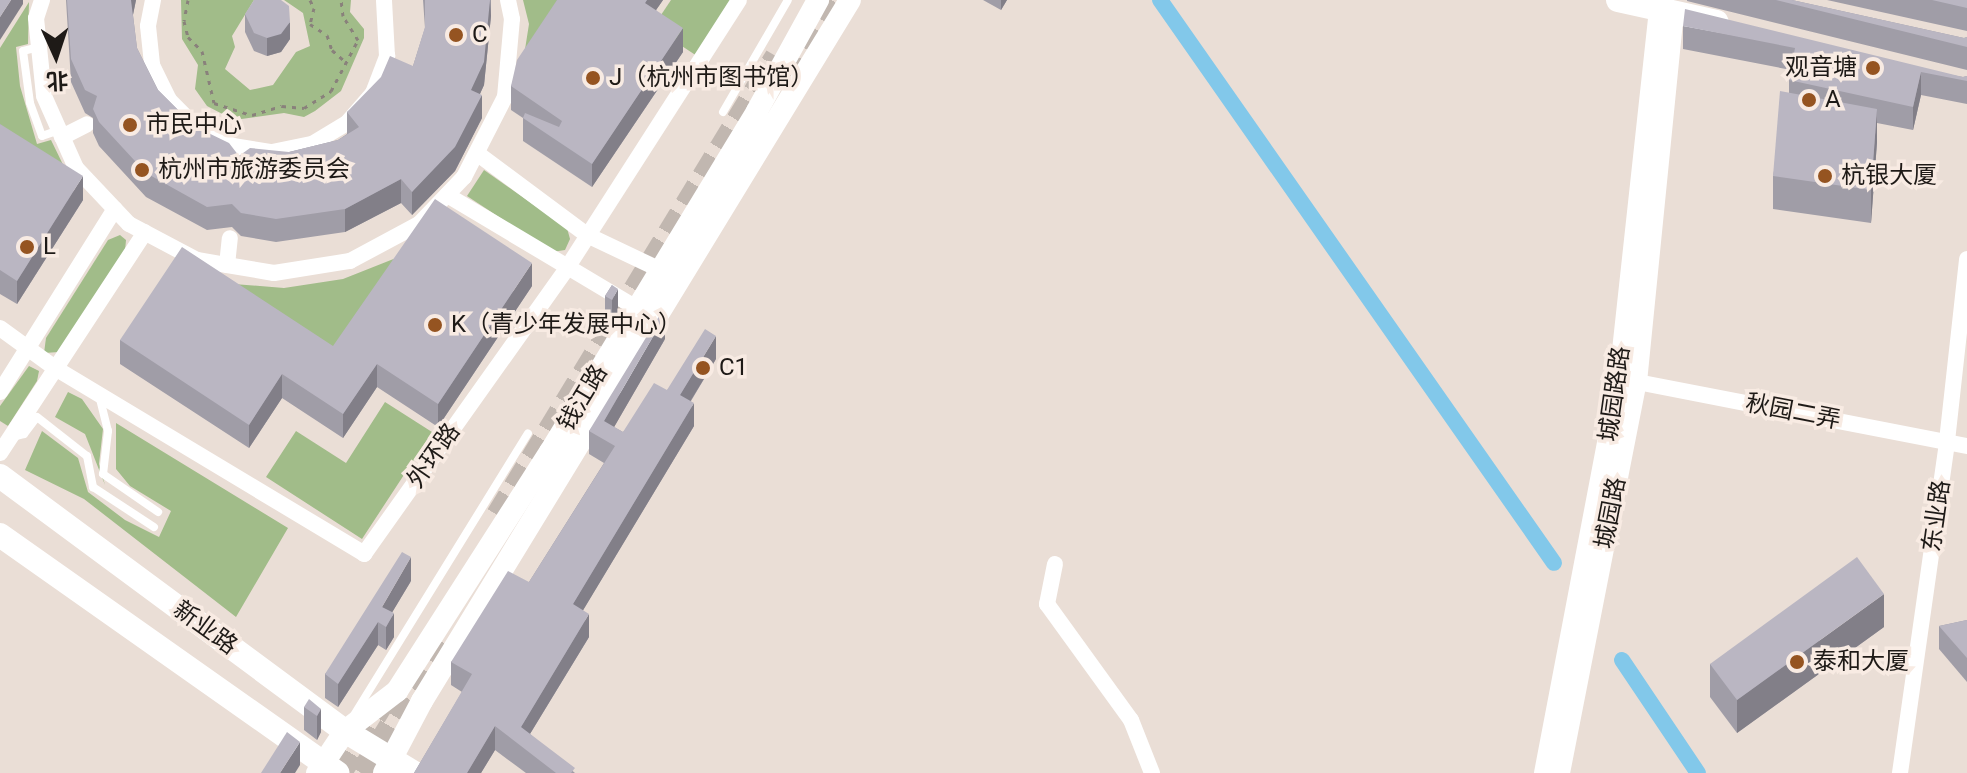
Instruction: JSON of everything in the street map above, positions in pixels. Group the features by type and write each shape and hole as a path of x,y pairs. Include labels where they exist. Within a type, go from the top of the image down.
{"main road":[{"name":"钱江路","path":"387,765 646,314 661,270 818,0"},
{"name":"钱江路","path":"326,769 345,731 397,691 646,314 682,280 850,0"},
{"path":"1618,0 1745,29"},
{"name":"新业路","path":"0,476 387,765 414,773"},
{"name":"新业路","path":"0,535 326,769"}],"street":[{"path":"42,0 36,18 44,96 76,168 115,209 145,232 197,260 274,273 350,261 419,224 464,177 505,97 512,19 508,0"},
{"path":"153,0 148,26 157,89 197,128 243,148 272,152 312,144 347,123 373,93 387,56 384,0"},
{"name":"外环路","path":"0,328 55,368 364,554 567,268 739,0"},
{"name":"城园路路","path":"1544,773 1628,380 1667,12"},
{"path":"60,133 87,124"},
{"path":"240,168 243,148"},
{"path":"478,154 587,235 682,280"},
{"path":"447,195 646,314"},
{"path":"0,392 115,209"},
{"path":"0,453 145,232"},
{"path":"227,265 230,238"},
{"name":"东业路","path":"1900,773 1947,441 1967,259"},
{"name":"秋园二弄","path":"1628,380 1967,446"},
{"name":"城园路","path":"1560,773 1628,380"},
{"path":"1055,564 1047,604 1131,720 1152,773"}],"lane":[{"path":"723,112 788,0"},
{"path":"99,394 108,431 103,474 158,512"},
{"path":"11,437 24,434 37,417 87,456 93,487 154,527"},
{"path":"345,731 380,666 528,433"}],"path":[{"path":"188,0 184,21 188,37 202,51 214,103 252,115 282,106 304,108 331,91 358,40 343,16 341,0"},
{"path":"310,0 314,8 310,24 327,35 332,50 346,62"}],"green space":[{"path":"181,0 254,0 232,36 235,47 225,69 250,90 273,85 296,52 310,46 303,13 284,0 351,0 350,12 364,29 364,38 341,91 315,111 304,117 284,113 234,120 207,106 195,89 198,65 182,39"},
{"path":"523,0 564,0 523,62 529,24"},
{"path":"671,0 739,0 700,58 653,27"},
{"path":"29,2 28,44 16,47 20,86 37,144 51,140 71,181 0,144 0,48"},
{"path":"484,170 567,228 570,239 565,250 552,252 467,196"},
{"path":"120,235 126,240 125,251 59,352 44,353 46,338 108,240"},
{"path":"396,258 334,351 221,283 284,288 343,279"},
{"path":"29,366 39,371 37,381 8,426 0,421 0,406"},
{"path":"68,392 82,399 103,429 99,464 105,485 85,434 55,417"},
{"path":"385,402 432,432 362,539 266,477 296,431 346,463"},
{"path":"116,423 288,528 236,617 84,499 25,470 42,431 78,458 88,492 125,520 159,537 171,511 130,486 116,469"}],"building":[{"path":"0,0 11,0 0,17"},
{"name":"市民中心","path":"67,0 131,0 137,48 158,90 194,126 229,143 239,156 250,148 289,152 338,140 359,127 347,112 381,77 390,56 413,66 425,27 425,0 490,0 484,62 471,90 482,95 455,147 412,192 401,179 345,209 276,219 241,213 232,204 207,207 146,173 99,122 93,109 97,96 85,90 71,59"},
{"path":"254,0 281,0 289,6 290,22 281,34 267,38 254,33 245,14"},
{"name":"J（杭州市图书馆）","path":"557,0 647,0 645,3 683,28 592,164 523,118 525,113 559,127 562,121 511,86 517,60"},
{"path":"1776,0 1792,0 1967,37 1967,47"},
{"path":"1932,0 1967,0 1967,8"},
{"path":"1685,9 1967,76 1967,81 1921,72 1913,107 1789,80 1795,48 1683,26"},
{"path":"1780,91 1877,109 1871,190 1773,176"},
{"name":"L","path":"0,124 83,176 17,281 0,270"},
{"name":"K（青少年发展中心）","path":"435,199 532,263 438,404 377,364 343,414 282,374 249,425 120,340 182,247 333,346"},
{"path":"612,285 618,289 612,300 605,296"},
{"path":"661,313 665,316 604,421 623,432 654,383 667,390 705,329 716,336 680,395 694,403 573,604 589,614 521,727 575,768 571,773 556,773 495,726 467,773 414,773 472,674 451,662 508,571 529,582 615,446 589,431"},
{"path":"402,552 411,557 382,607 394,613 386,627 378,622 338,684 325,674"},
{"path":"1857,557 1884,594 1737,700 1710,664"},
{"path":"1967,620 1967,658 1939,626"},
{"path":"309,699 321,709 317,716 304,707"},
{"path":"287,732 300,742 280,773 261,773"}],"waterway":[{"path":"1160,0 1554,563"},
{"path":"1622,660 1698,773"}],"tunnel":[{"path":"787,76 834,0"},
{"path":"497,515 776,56"},
{"path":"361,773 446,634"},
{"path":"341,773 384,702"}],"place":[{"name":"C","path":"456,35"},
{"name":"观音塘","path":"1873,68"},
{"name":"J（杭州市图书馆）","path":"593,78"},
{"name":"A","path":"1809,100"},
{"name":"市民中心","path":"130,125"},
{"name":"杭州市旅游委员会","path":"142,170"},
{"name":"杭银大厦","path":"1825,176"},
{"name":"L","path":"27,247"},
{"name":"K（青少年发展中心）","path":"435,325"},
{"name":"C1","path":"703,368"},
{"name":"泰和大厦","path":"1797,662"}]}
